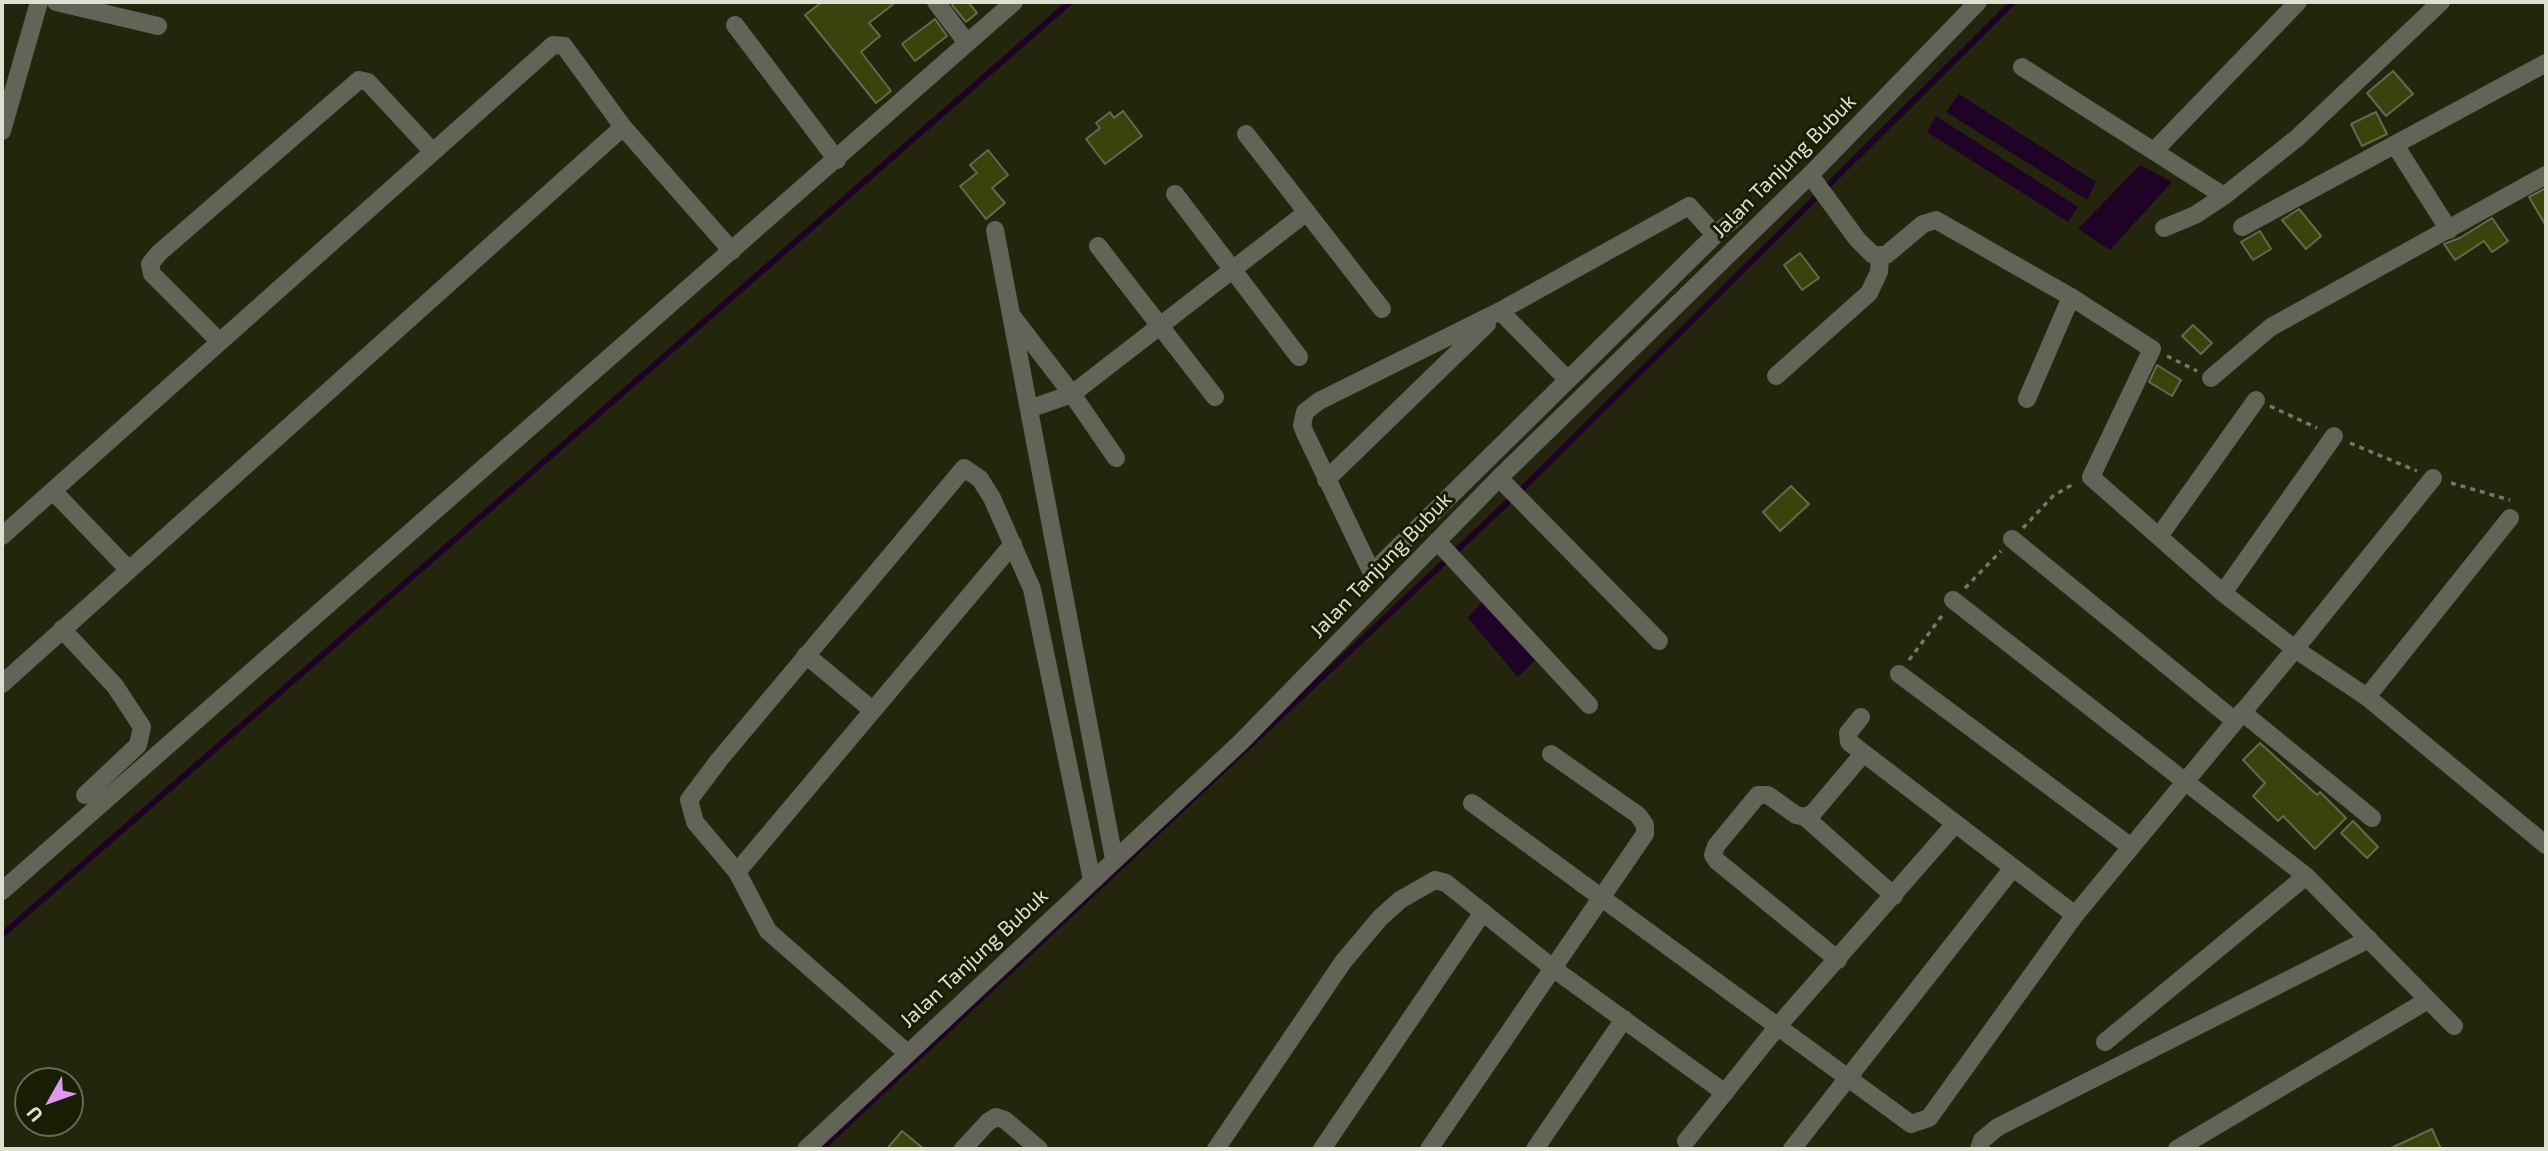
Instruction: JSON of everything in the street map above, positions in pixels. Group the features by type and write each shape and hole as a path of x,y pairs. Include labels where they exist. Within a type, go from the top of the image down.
{"street":[{"path":"2,131 38,2"},
{"path":"57,2 159,26"},
{"path":"936,2 967,43"},
{"path":"2,891 1014,2"},
{"name":"Jalan Tanjung Bubuk","path":"806,1149 906,1052 1241,742 1505,483 1577,403 1742,242 1816,182 1978,2"},
{"path":"2154,151 2298,2"},
{"path":"2164,228 2194,215 2224,196 2297,138 2441,2"},
{"path":"735,25 837,160"},
{"path":"2,536 553,45 564,46 623,127 732,251"},
{"path":"2242,227 2546,63"},
{"path":"2022,67 2224,196"},
{"path":"220,342 152,274 150,264 159,253 359,80 368,82 433,152"},
{"path":"2,684 623,127"},
{"path":"1247,134 1382,309"},
{"path":"2395,145 2449,230"},
{"path":"2211,378 2271,327 2546,175"},
{"path":"1816,182 1865,249 1880,257"},
{"path":"1175,194 1300,357"},
{"path":"1726,226 1563,382 1372,573 1302,425 1305,412 1319,401 1500,312 1689,206 1726,226 1742,242"},
{"path":"1029,409 1072,394 1307,212"},
{"path":"1776,376 1869,293 1879,272 1880,257 1923,224 1936,220 2071,297 2152,348 2091,477 2223,593 2295,649 2367,697 2546,845"},
{"path":"995,230 1114,859"},
{"path":"1098,246 1215,397"},
{"path":"2027,399 2071,297"},
{"path":"1500,312 1563,382 1577,403"},
{"path":"1326,480 1500,312"},
{"path":"1010,314 1072,394 1116,457"},
{"path":"2160,535 2256,400"},
{"path":"2223,593 2334,436"},
{"path":"906,1052 782,946 757,914 737,872 695,822 689,800 806,655 964,468 980,479 1032,589 1092,880"},
{"path":"1472,803 1912,1124 1929,1118 2076,915 2433,478"},
{"path":"1505,483 1659,641"},
{"path":"53,491 129,570"},
{"path":"2367,697 2510,518"},
{"path":"2012,539 2372,818"},
{"path":"737,872 871,709 1013,544"},
{"path":"1441,545 1589,705"},
{"path":"1953,600 2306,876 2454,1026"},
{"path":"62,629 115,686 142,727 138,745 85,795"},
{"path":"806,655 871,709"},
{"path":"1899,674 2131,847"},
{"path":"1861,717 1847,738 1863,754 2076,915"},
{"path":"1429,1149 1642,842 1645,825 1625,804 1551,754"},
{"path":"1805,817 1813,813 1863,754"},
{"path":"1839,960 1713,855 1755,797 1761,793 1805,817 1894,896"},
{"path":"1686,1141 1778,1026 1839,960 1955,824"},
{"path":"1791,1149 1850,1078 2012,869"},
{"path":"2105,1042 2306,876"},
{"path":"1216,1149 1343,962 1380,918 1400,900 1435,880 1446,883 1555,969 1725,1093"},
{"path":"1322,1149 1483,912"},
{"path":"1979,1149 1982,1140 1998,1127 2369,939"},
{"path":"2177,1149 2428,1000"},
{"path":"1535,1149 1624,1019"},
{"path":"963,1149 996,1117 1005,1120 1039,1149"}],"path":[{"path":"1899,674 1953,600"}],"shaded area":[{"path":"1959,94 2096,182 2087,200 1946,112"},
{"path":"1936,116 2078,207 2068,222 1927,132"},
{"path":"2140,165 2172,182 2110,250 2078,229"},
{"path":"1486,597 1539,656 1518,677 1468,618"}],"building":[{"path":"822,2 896,2 869,23 880,36 861,52 891,91 876,103 805,15"},
{"path":"956,2 968,2 977,13 966,22 952,5"},
{"path":"935,19 947,36 915,61 902,44"},
{"path":"2393,71 2413,94 2386,116 2367,93"},
{"path":"1123,111 1142,136 1105,164 1086,139 1100,128 1096,123 1110,112 1114,118"},
{"path":"2376,112 2387,134 2362,146 2351,124"},
{"path":"988,150 1008,175 992,188 1005,203 986,219 960,186 977,173 970,165"},
{"path":"2546,188 2546,226 2529,197"},
{"path":"2299,209 2321,236 2306,249 2282,220"},
{"path":"2492,218 2508,241 2492,252 2484,241 2455,260 2444,244 2460,238"},
{"path":"2260,231 2271,249 2253,260 2241,242"},
{"path":"1800,253 1819,278 1802,290 1784,265"},
{"path":"2193,325 2212,343 2201,354 2182,336"},
{"path":"2157,365 2181,380 2172,396 2149,382"},
{"path":"1791,486 1809,504 1780,531 1763,512"},
{"path":"2260,743 2317,795 2320,792 2346,818 2315,849 2283,816 2278,821 2253,796 2265,783 2243,760"},
{"path":"2353,821 2378,847 2367,858 2341,833"},
{"path":"2432,1129 2441,1149 2389,1149"},
{"path":"902,1131 924,1149 887,1149"}],"waterway":[{"path":"2,935 1070,2"},
{"path":"821,1149 1523,488 2013,2"}]}
